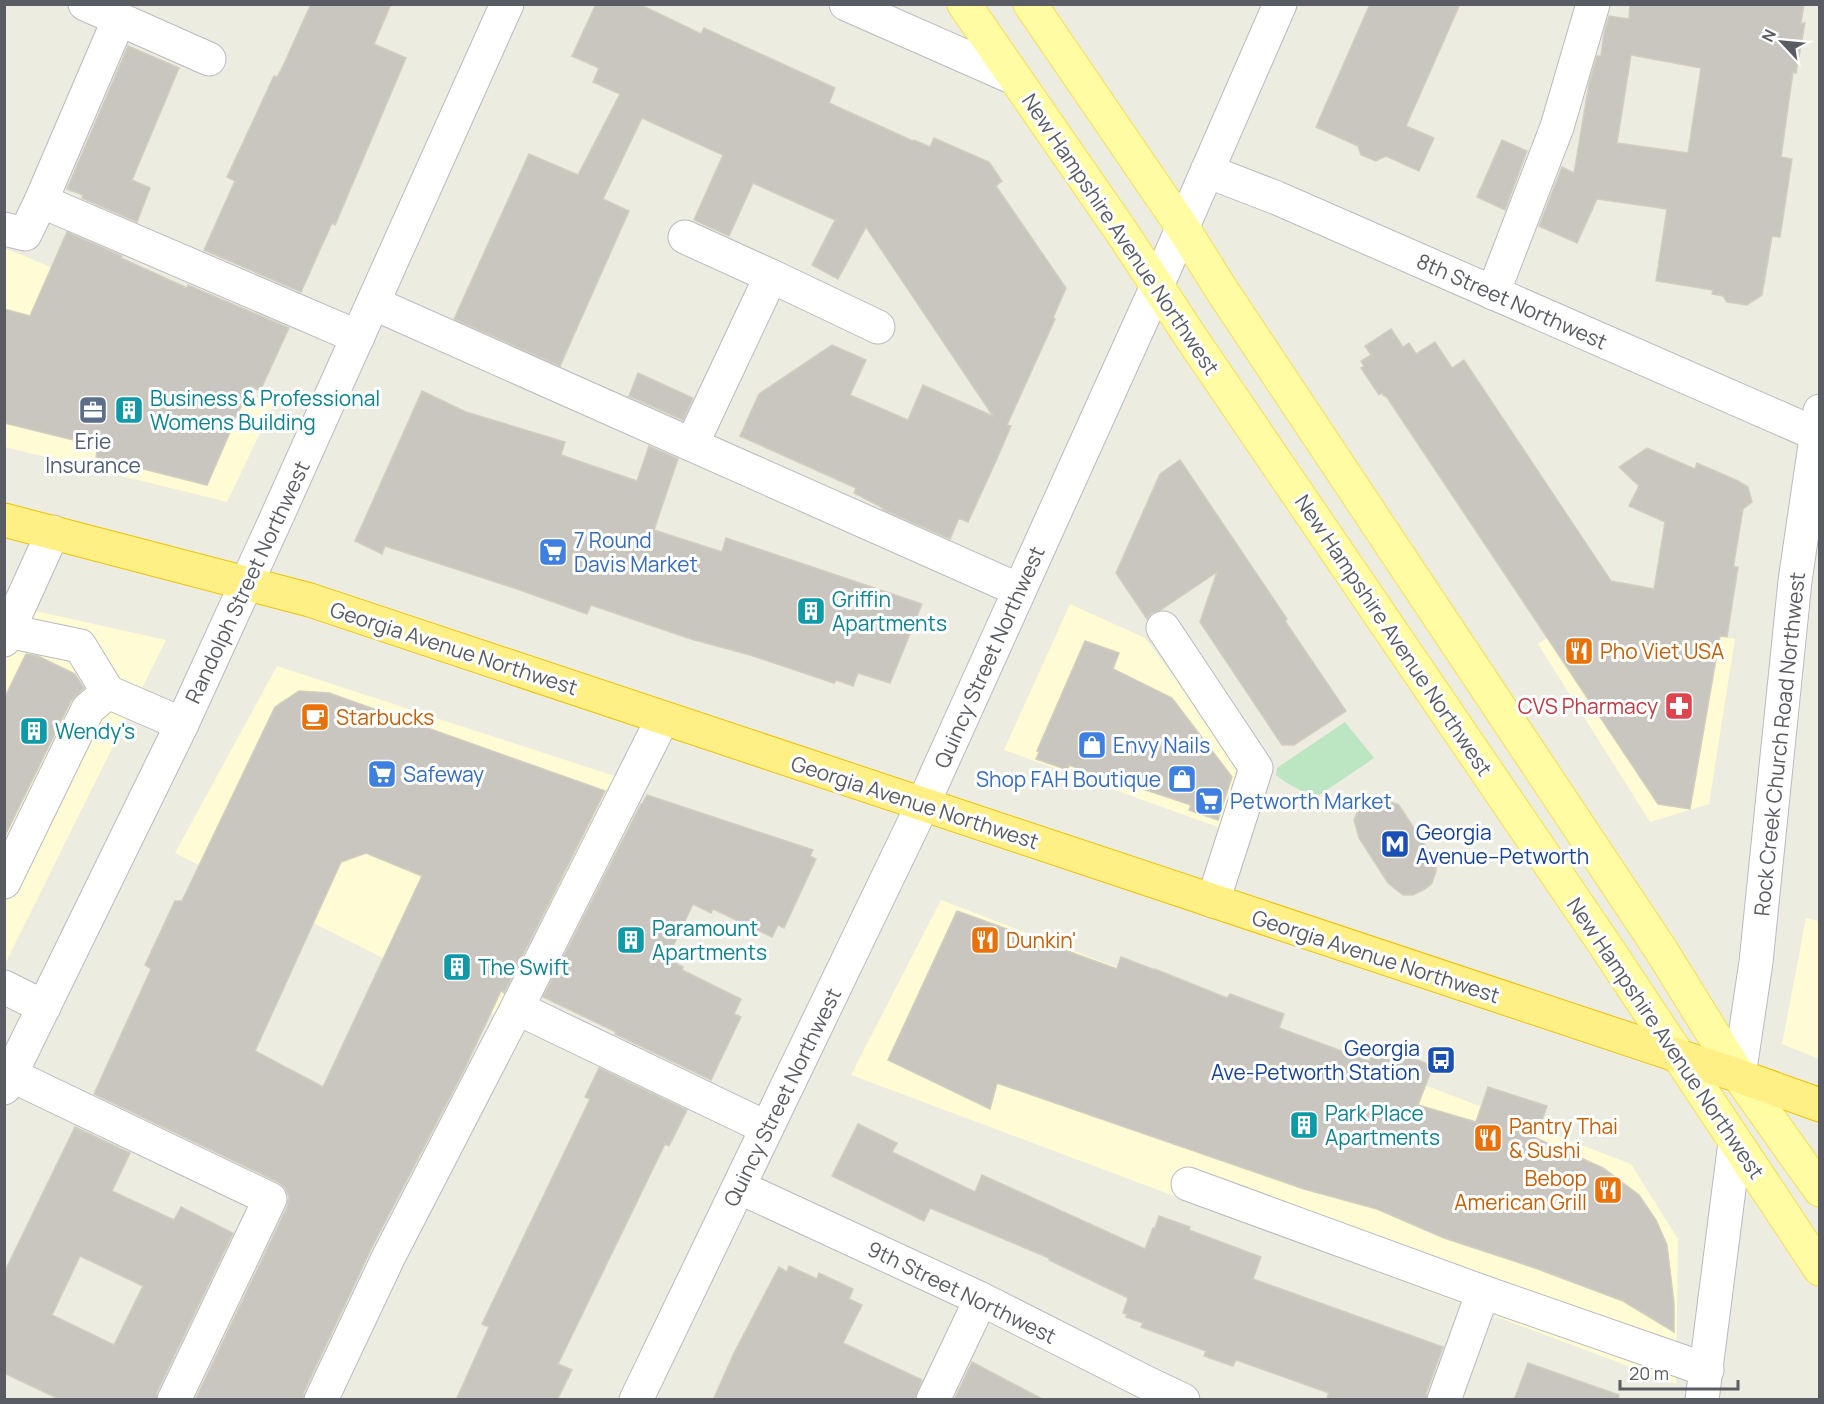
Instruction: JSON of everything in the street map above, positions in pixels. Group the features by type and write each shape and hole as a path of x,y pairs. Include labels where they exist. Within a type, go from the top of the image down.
{"highway":[{"name":"Georgia Avenue Northwest","path":"4,520 310,600 1820,1105"}],"main road":[{"name":"New Hampshire Avenue Northwest","path":"964,4 1605,945 1820,1269"},
{"name":"New Hampshire Avenue Northwest","path":"1030,4 1183,228 1221,289 1661,950 1738,1076 1820,1190"}],"street":[{"path":"85,4 209,59"},
{"name":"Randolph Street Northwest","path":"8,1081 182,724 507,4"},
{"path":"846,4 1014,78"},
{"name":"Quincy Street Northwest","path":"636,1400 923,804 1183,228 1280,4"},
{"path":"1493,293 1557,127 1593,4"},
{"path":"4,229 25,234 119,19"},
{"name":"8th Street Northwest","path":"1207,171 1277,198 1493,293 1818,422"},
{"path":"41,201 358,337"},
{"path":"685,237 878,327"},
{"path":"692,444 771,276"},
{"path":"373,303 1019,590"},
{"name":"Rock Creek Church Road Northwest","path":"1738,1076 1756,962 1794,581 1818,422"},
{"path":"53,532 6,635 80,646 108,692 182,724"},
{"path":"1163,628 1256,768 1213,901"},
{"path":"4,882 88,709 108,692"},
{"path":"321,1400 389,1256 663,718"},
{"path":"4,987 44,1007"},
{"path":"517,1008 767,1128"},
{"path":"8,1081 270,1199 174,1400"},
{"path":"1188,1184 1483,1292 1704,1385 1735,1142"},
{"name":"9th Street Northwest","path":"739,1187 981,1299 1183,1400"},
{"path":"1444,1400 1483,1292"},
{"path":"933,1400 981,1299"}],"shaded area":[{"path":"5,249 179,323 173,367 274,404 227,502 5,447"},
{"path":"1624,587 1652,624 1735,639 1709,804 1650,822 1538,644"},
{"path":"5,604 166,640 5,964"},
{"path":"1070,604 1145,638 1248,773 1229,831 1004,750"},
{"path":"277,666 639,784 523,1029 175,853"},
{"name":"Park Place Apartments","path":"941,900 1631,1164 1678,1239 1676,1384 851,1075"},
{"path":"1806,918 1819,921 1819,1059 1782,1044"}],"green space":[{"path":"1345,722 1374,758 1315,798 1276,775 1277,768"}],"building":[{"path":"311,4 391,4 374,44 406,58 335,225 332,223 301,292 204,250 235,181 227,177 274,76 277,77 283,66"},
{"path":"596,4 639,4 701,34 704,28 835,88 829,103 913,141 930,147 934,138 989,162 1002,181 996,186 1066,288 1053,318 1055,319 1007,425 1011,426 968,522 959,518 950,539 882,509 854,493 856,488 740,436 759,394 832,345 866,360 850,395 908,420 923,385 993,416 866,227 838,279 812,265 835,220 753,183 729,236 694,220 723,155 642,118 603,199 629,211 560,366 454,319 529,154 578,175 620,94 593,82 599,68 572,56"},
{"path":"1370,4 1460,4 1406,126 1434,138 1419,171 1386,156 1376,161 1361,155 1358,146 1316,127"},
{"path":"1630,4 1804,4 1801,23 1805,23 1796,73 1793,72 1781,157 1792,159 1780,237 1772,236 1762,295 1747,305 1727,302 1723,296 1712,294 1713,290 1656,281 1667,209 1597,199 1577,243 1539,226 1562,167 1574,173 1589,84 1597,56 1601,56 1609,16 1629,19","holes":["1631,55 1701,68 1688,153 1617,143"]},
{"path":"128,46 179,68 132,180 150,188 137,222 67,189"},
{"path":"1502,140 1527,151 1505,210 1477,197"},
{"path":"67,232 187,288 188,285 289,328 260,391 250,386 207,485 96,457 98,446 4,423 4,309 30,316"},
{"path":"1391,329 1403,347 1409,343 1416,354 1435,342 1452,368 1464,360 1611,581 1654,589 1665,522 1629,506 1639,486 1619,467 1647,448 1695,469 1697,463 1748,487 1752,502 1743,509 1734,563 1734,567 1738,567 1727,637 1720,636 1690,809 1658,804 1386,396 1382,393 1379,395 1361,368 1364,366 1361,361 1371,355 1365,346"},
{"path":"638,373 693,398 683,420 629,396"},
{"path":"422,391 466,412 565,442 561,455 637,481 649,446 678,459 654,530 722,552 726,538 922,604 890,683 858,673 853,686 836,680 834,683 750,655 691,639 591,605 587,614 385,546 382,554 355,541"},
{"path":"1180,460 1346,711 1294,745 1282,745 1200,622 1217,572 1162,609 1152,613 1147,619 1116,573 1160,474"},
{"path":"1085,641 1119,653 1113,669 1172,698 1232,777 1218,820 1189,810 1191,805 1125,783 1124,785 1069,765 1068,770 1036,759 1039,752 1037,751"},
{"name":"Wendy's","path":"26,654 38,656 75,674 84,688 71,701 4,838 4,699"},
{"name":"The Swift","path":"299,691 329,693 605,791 504,993 501,991 464,1070 372,1247 304,1392 303,1400 195,1400 287,1207 289,1197 285,1188 278,1182 94,1094 151,969 145,965 175,901 182,901 275,707","holes":["366,853 422,876 323,1087 255,1051 341,862"]},
{"name":"Paramount Apartments","path":"647,795 813,850 810,856 816,859 784,928 778,925 772,937 713,909 711,913 693,904 667,959 683,967 682,970 741,999 734,1014 741,1017 711,1080 543,997"},
{"path":"1381,798 1399,805 1436,862 1432,883 1413,895 1403,895 1388,883 1359,838 1354,820 1357,813 1364,804"},
{"name":"Park Place Apartments","path":"957,911 1117,969 1121,957 1227,998 1230,994 1284,1014 1279,1028 1369,1061 1376,1044 1433,1066 1418,1105 1476,1122 1488,1087 1547,1106 1536,1138 1603,1168 1639,1195 1656,1220 1667,1245 1674,1304 1674,1332 1623,1301 1535,1268 1444,1238 1377,1209 1304,1189 997,1083 990,1109 888,1060"},
{"path":"599,1068 687,1110 669,1146 665,1144 558,1364 572,1370 557,1400 456,1400 489,1327 482,1324 590,1099 585,1097"},
{"path":"858,1124 897,1143 892,1152 975,1192 982,1175 1145,1249 1159,1216 1190,1227 1189,1230 1261,1257 1253,1279 1443,1347 1426,1394 1426,1400 1326,1400 1329,1393 1236,1360 1233,1366 1204,1356 1206,1351 1141,1327 1143,1323 1126,1317 1127,1314 1123,1313 1128,1298 1049,1258 930,1208 924,1221 832,1176"},
{"path":"75,1127 130,1153 112,1191 174,1220 181,1207 233,1233 157,1392 156,1400 61,1400 4,1373 4,1273","holes":["80,1256 143,1286 114,1345 52,1315"]},
{"path":"789,1266 817,1279 819,1273 853,1289 849,1299 862,1305 843,1343 922,1380 915,1400 713,1400 734,1353 779,1267 787,1272"},
{"path":"972,1362 1044,1400 954,1400"},
{"path":"1528,1363 1619,1395 1618,1400 1514,1400"}],"place":[{"name":"Erie Insurance","path":"93,410"},
{"name":"Business & Professional Womens Building","path":"129,410"},
{"name":"7 Round Davis Market","path":"553,552"},
{"name":"Griffin Apartments","path":"811,611"},
{"name":"Pho Viet USA","path":"1579,651"},
{"name":"CVS Pharmacy","path":"1679,706"},
{"name":"Starbucks","path":"315,717"},
{"name":"Wendy's","path":"34,731"},
{"name":"Envy Nails","path":"1092,745"},
{"name":"Safeway","path":"382,774"},
{"name":"Shop FAH Boutique","path":"1182,779"},
{"name":"Petworth Market","path":"1209,801"},
{"name":"Georgia Avenue–Petworth","path":"1395,844"},
{"name":"Paramount Apartments","path":"631,940"},
{"name":"Dunkin'","path":"985,940"},
{"name":"The Swift","path":"457,967"},
{"name":"Georgia Ave-Petworth Station","path":"1441,1060"},
{"name":"Park Place Apartments","path":"1304,1125"},
{"name":"Pantry Thai & Sushi","path":"1488,1138"},
{"name":"Bebop American Grill","path":"1608,1190"}]}
